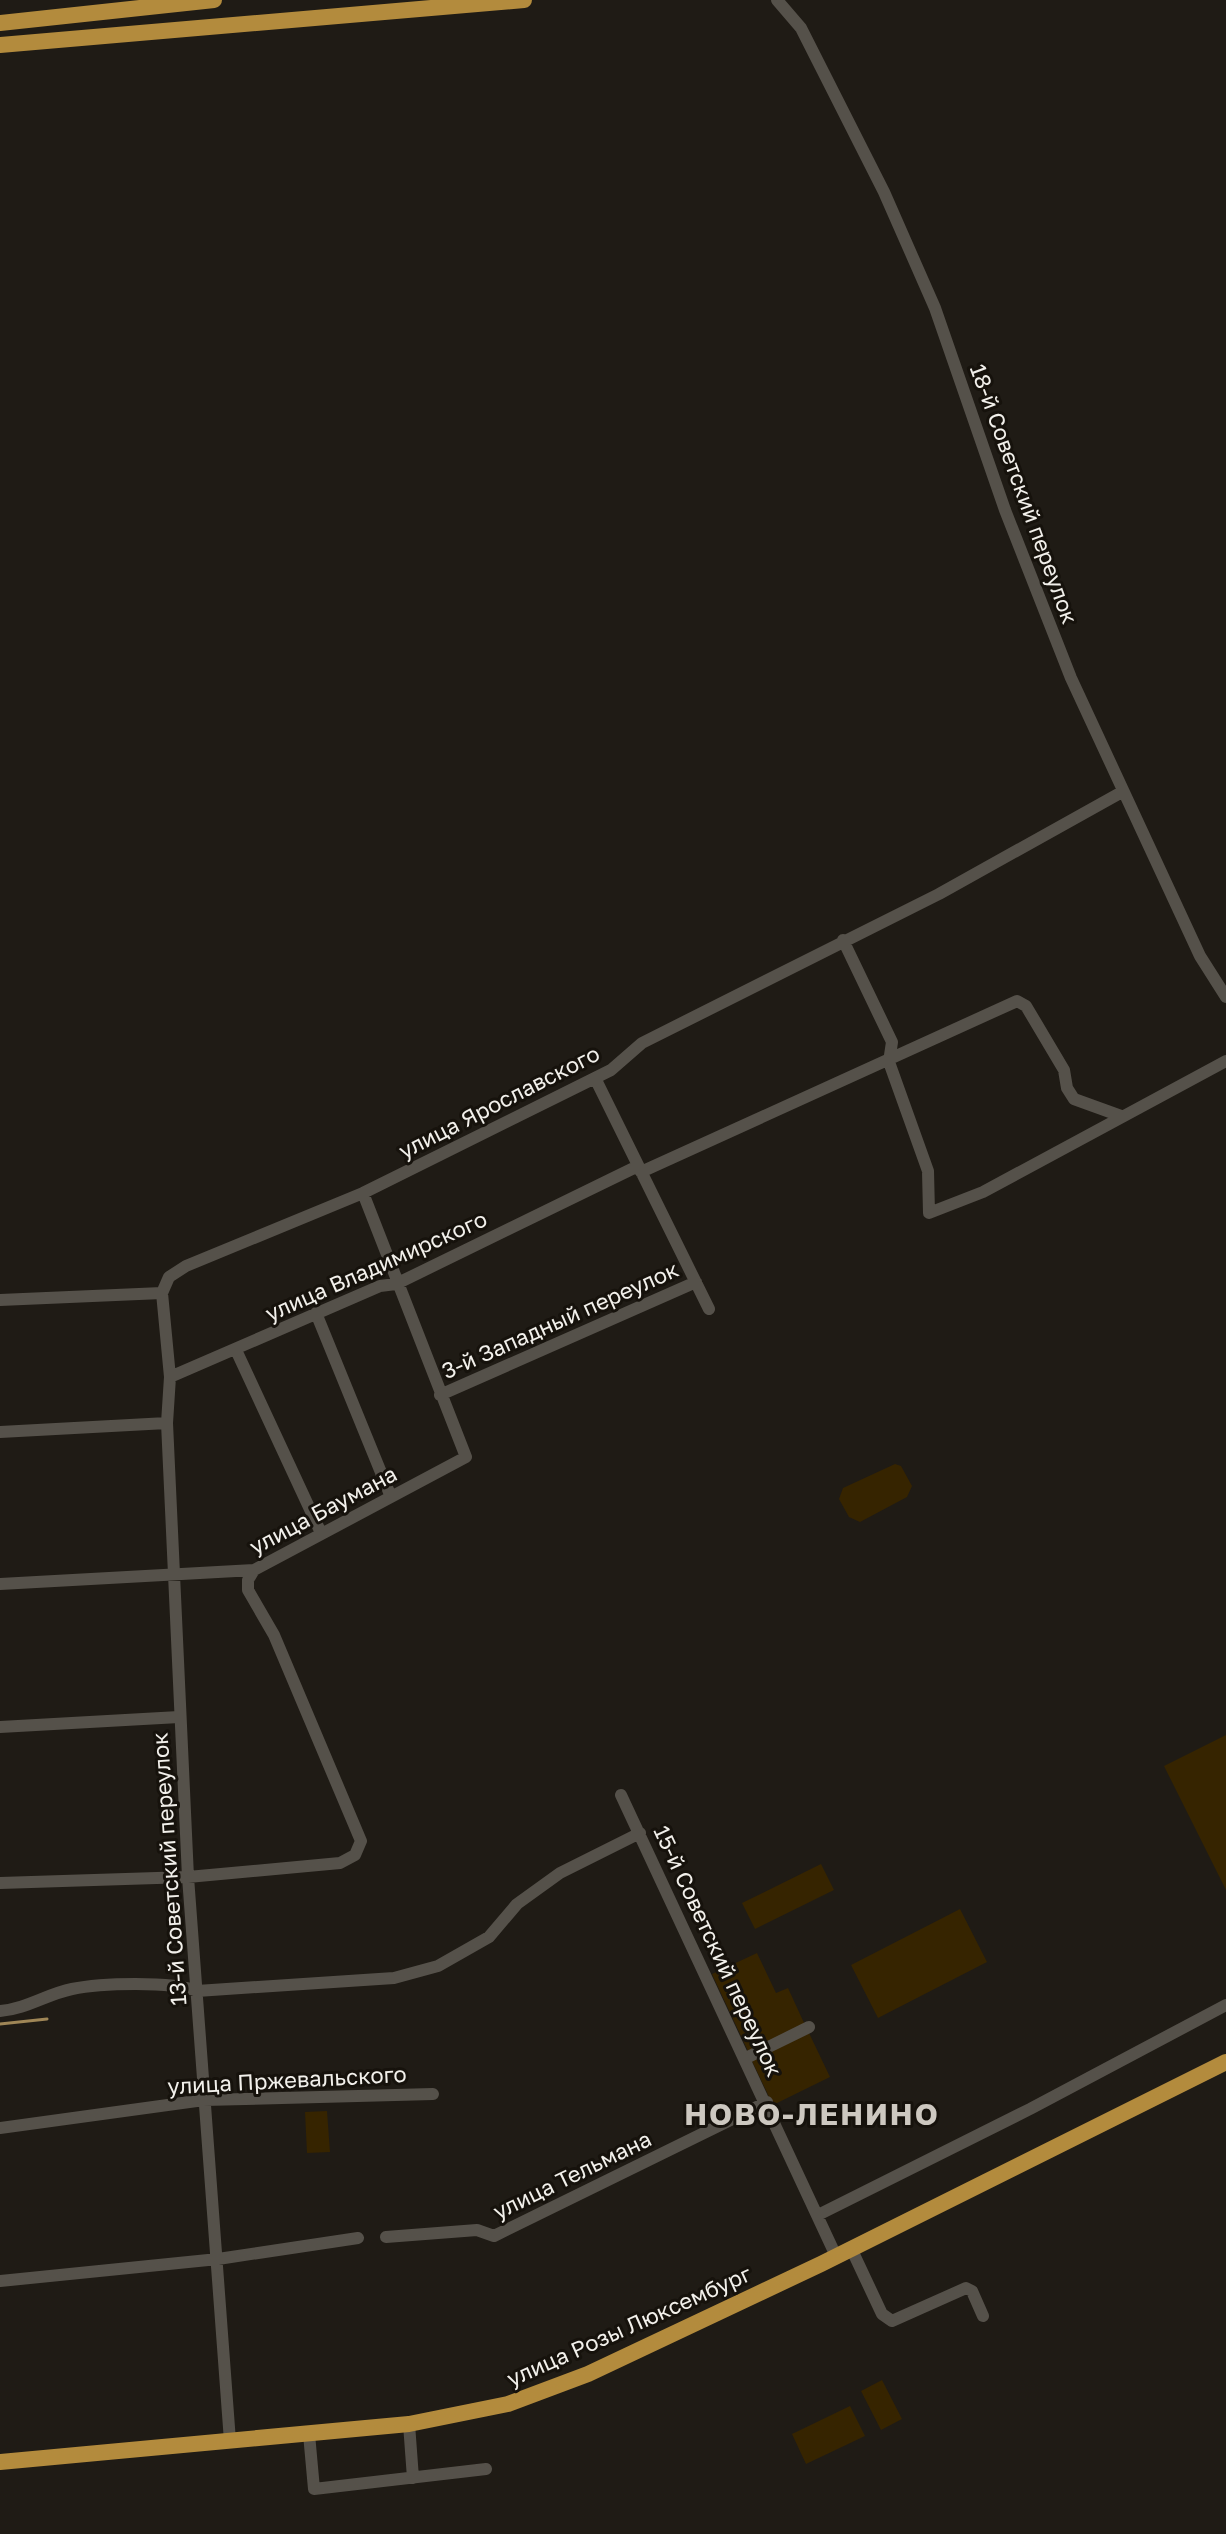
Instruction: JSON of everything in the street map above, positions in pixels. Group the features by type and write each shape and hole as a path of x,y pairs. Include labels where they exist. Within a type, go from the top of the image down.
{"main road":[{"path":"0,23 214,0"},
{"path":"0,45 517,0"},
{"name":"улица Розы Люксембург","path":"0,2462 409,2424 508,2404 588,2374 844,2252 1226,2062"}],"street":[{"name":"18-й Советский переулок","path":"781,2 801,28 884,192 935,308 1038,596 1122,792 1200,956 1226,997"},
{"name":"улица Ярославского","path":"162,1293 169,1277 186,1266 363,1193 611,1070 642,1043 939,894 1122,792"},
{"path":"843,940 892,1042 889,1062 928,1171 929,1213 983,1192 1226,1061"},
{"name":"улица Владимирского","path":"170,1377 380,1286 396,1284 639,1169 889,1062 1017,1001 1026,1006 1034,1018 1064,1070 1067,1088 1074,1099 1121,1116"},
{"path":"595,1078 709,1309"},
{"path":"363,1193 440,1395"},
{"name":"3-й Западный переулок","path":"440,1395 696,1282"},
{"path":"0,1300 162,1293"},
{"name":"13-й Советский переулок","path":"162,1293 170,1377 167,1423 172,1576 188,1877 230,2441"},
{"path":"316,1313 391,1497"},
{"path":"236,1350 321,1533"},
{"name":"улица Баумана","path":"0,1584 254,1570 466,1457 440,1395"},
{"path":"0,1432 167,1423"},
{"path":"0,1883 188,1877 340,1863 355,1855 361,1841 274,1635 248,1590 248,1580 254,1570"},
{"path":"0,1727 179,1717"},
{"name":"15-й Советский переулок","path":"621,1795 818,2215 882,2314 892,2321 966,2288 972,2291 983,2316"},
{"path":"0,2011 14,2010 72,1989 179,1984 197,1991 394,1978 438,1966 489,1937 517,1904 560,1873 640,1833"},
{"path":"818,2215 1226,2005"},
{"path":"746,2058 809,2027"},
{"name":"улица Пржевальского","path":"0,2128 204,2100 433,2094"},
{"name":"улица Тельмана","path":"386,2237 477,2230 494,2236 767,2102"},
{"path":"0,2281 218,2259 358,2238"},
{"path":"409,2424 413,2478"},
{"path":"309,2434 314,2489 486,2469"}],"shaded area":[{"path":"895,1464 901,1466 912,1486 907,1497 860,1522 849,1517 839,1499 843,1488"},
{"path":"1226,1735 1226,1890 1164,1766"},
{"path":"821,1864 834,1890 755,1929 742,1903"},
{"path":"960,1909 987,1962 878,2018 851,1965"},
{"path":"757,1953 776,1993 788,1988 805,2025 748,2051 712,1974"},
{"path":"809,2033 830,2077 773,2105 752,2061"},
{"path":"327,2111 330,2152 307,2153 305,2112"},
{"path":"882,2380 902,2419 881,2430 861,2391"},
{"path":"850,2406 865,2436 806,2464 792,2434"}],"waterway":[{"path":"0,2024 47,2019"}],"district":[{"name":"НОВО-ЛЕНИНО","path":"812,2115"}]}
